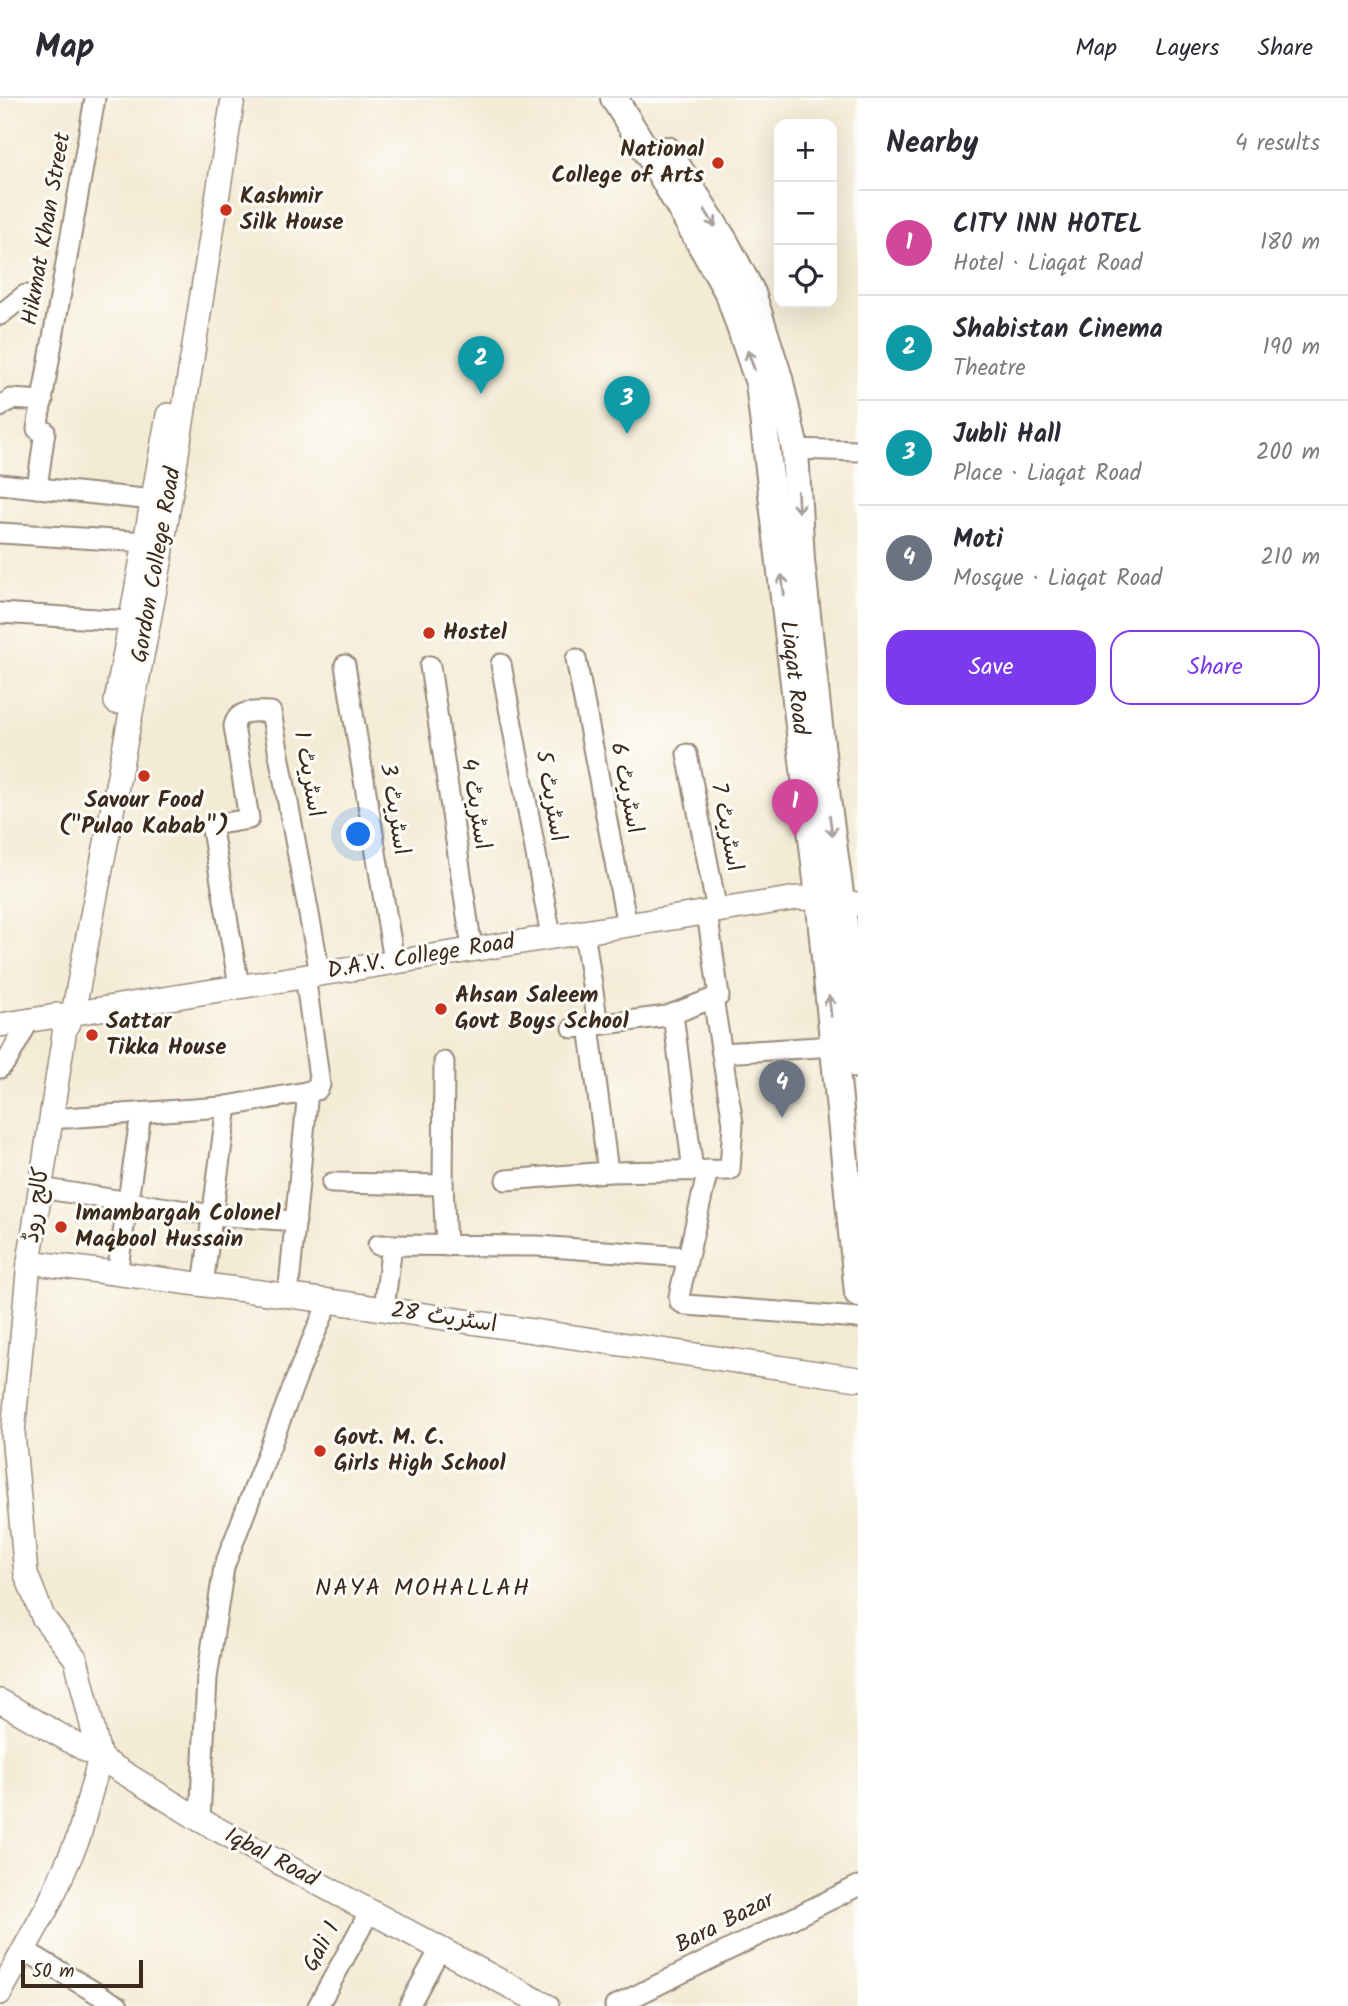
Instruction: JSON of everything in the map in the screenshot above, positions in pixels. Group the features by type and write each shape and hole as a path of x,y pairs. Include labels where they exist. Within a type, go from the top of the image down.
{"main road":[{"name":"Liaqat Road","path":"614,98 729,294 759,383 840,902 834,1046 858,1293"},
{"name":"Liaqat Road","path":"635,98 725,242 752,293 779,377 795,449 801,560 858,1065"}],"street":[{"name":"Hikmat Khan Street","path":"37,488 45,431 37,429 95,98"},
{"name":"Gordon College Road","path":"65,1019 130,621 179,352 219,98"},
{"name":"Gordon College Road","path":"65,1019 159,568 233,98"},
{"path":"0,315 25,295"},
{"path":"0,407 10,399 43,401"},
{"path":"795,449 858,451"},
{"path":"0,484 153,500"},
{"path":"0,533 146,542"},
{"path":"0,613 130,621"},
{"name":"اسٹریٹ 6","path":"576,659 627,925"},
{"name":"اسٹریٹ 5","path":"501,664 551,936"},
{"name":"اسٹریٹ 3","path":"345,665 394,961"},
{"name":"اسٹریٹ 4","path":"430,666 472,949"},
{"name":"اسٹریٹ 1","path":"239,986 212,830 219,824 249,819 233,726 236,717 242,713 271,712 312,974"},
{"name":"اسٹریٹ 7","path":"687,754 712,911 719,996 713,998"},
{"name":"D.A.V. College Road","path":"0,1026 30,1019 65,1019 239,986 797,898 840,902"},
{"path":"584,931 587,1026 608,1172"},
{"path":"50,1119 227,1106 317,1090 320,1085 312,974"},
{"path":"506,1180 608,1172 730,1170 733,1123 713,998 673,1014 587,1026"},
{"path":"673,1014 700,1171 678,1296 680,1302 686,1306 858,1318"},
{"path":"0,1068 8,1059 30,1019"},
{"name":"کالج روڈ","path":"65,1019 29,1262 13,1433 26,1574 43,1616 76,1660 100,1758"},
{"path":"722,1054 834,1046"},
{"path":"444,1062 443,1185 446,1245"},
{"path":"288,1296 308,1091"},
{"path":"203,1285 227,1106"},
{"path":"117,1273 141,1112"},
{"path":"332,1183 443,1185"},
{"path":"40,1188 212,1215 296,1221"},
{"path":"384,1309 385,1245 538,1246 686,1257"},
{"name":"اسٹریٹ 28","path":"29,1262 329,1301 858,1379"},
{"path":"200,1820 207,1678 224,1567 301,1366 329,1301"},
{"path":"0,1457 13,1433"},
{"name":"Iqbal Road","path":"0,1700 200,1820 547,2006"},
{"path":"0,1993 49,1904 78,1839 100,1758"},
{"name":"Bara Bazar","path":"615,2006 858,1886"},
{"name":"Gali 1","path":"318,2006 370,1911"},
{"path":"408,2006 440,1949"},
{"path":"24,1950 118,2006"}],"place":[{"name":"National College of Arts","path":"718,163"},
{"name":"Kashmir Silk House","path":"226,210"},
{"name":"Shabistan Cinema","path":"481,394"},
{"name":"Jubli Hall","path":"627,434"},
{"name":"Hostel","path":"429,633"},
{"name":"Savour Food (\"Pulao Kabab\")","path":"144,776"},
{"name":"CITY INN HOTEL","path":"795,837"},
{"name":"Ahsan Saleem Govt Boys School","path":"441,1009"},
{"name":"Sattar Tikka House","path":"92,1035"},
{"name":"Moti","path":"782,1118"},
{"name":"Imambargah Colonel Maqbool Hussain","path":"61,1227"},
{"name":"Govt. M. C. Girls High School","path":"320,1451"}],"district":[{"name":"NAYA MOHALLAH","path":"423,1588"}]}
